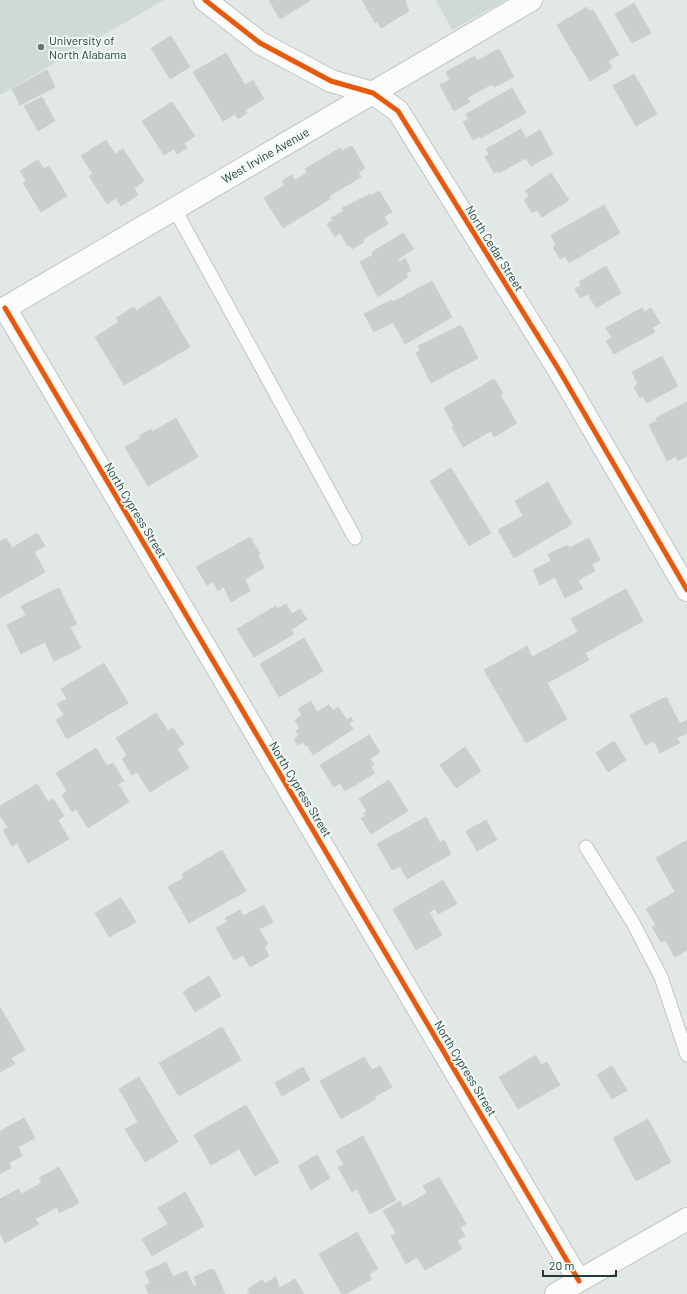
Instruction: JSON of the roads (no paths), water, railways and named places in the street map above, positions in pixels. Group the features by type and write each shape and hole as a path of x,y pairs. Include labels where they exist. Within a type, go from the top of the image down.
{"street":[{"name":"North Cedar Street","path":"206,0 260,43 331,81 373,93 398,111 559,370 687,590"},
{"name":"West Irvine Avenue","path":"3,310 174,208 531,0"},
{"name":"North Cypress Street","path":"3,310 580,1281"},
{"path":"556,1294 687,1219"}],"lane":[{"path":"174,208 355,538"},
{"path":"586,847 632,921 661,978 687,1055"}],"place":[{"name":"University of North Alabama","path":"41,47"}]}
